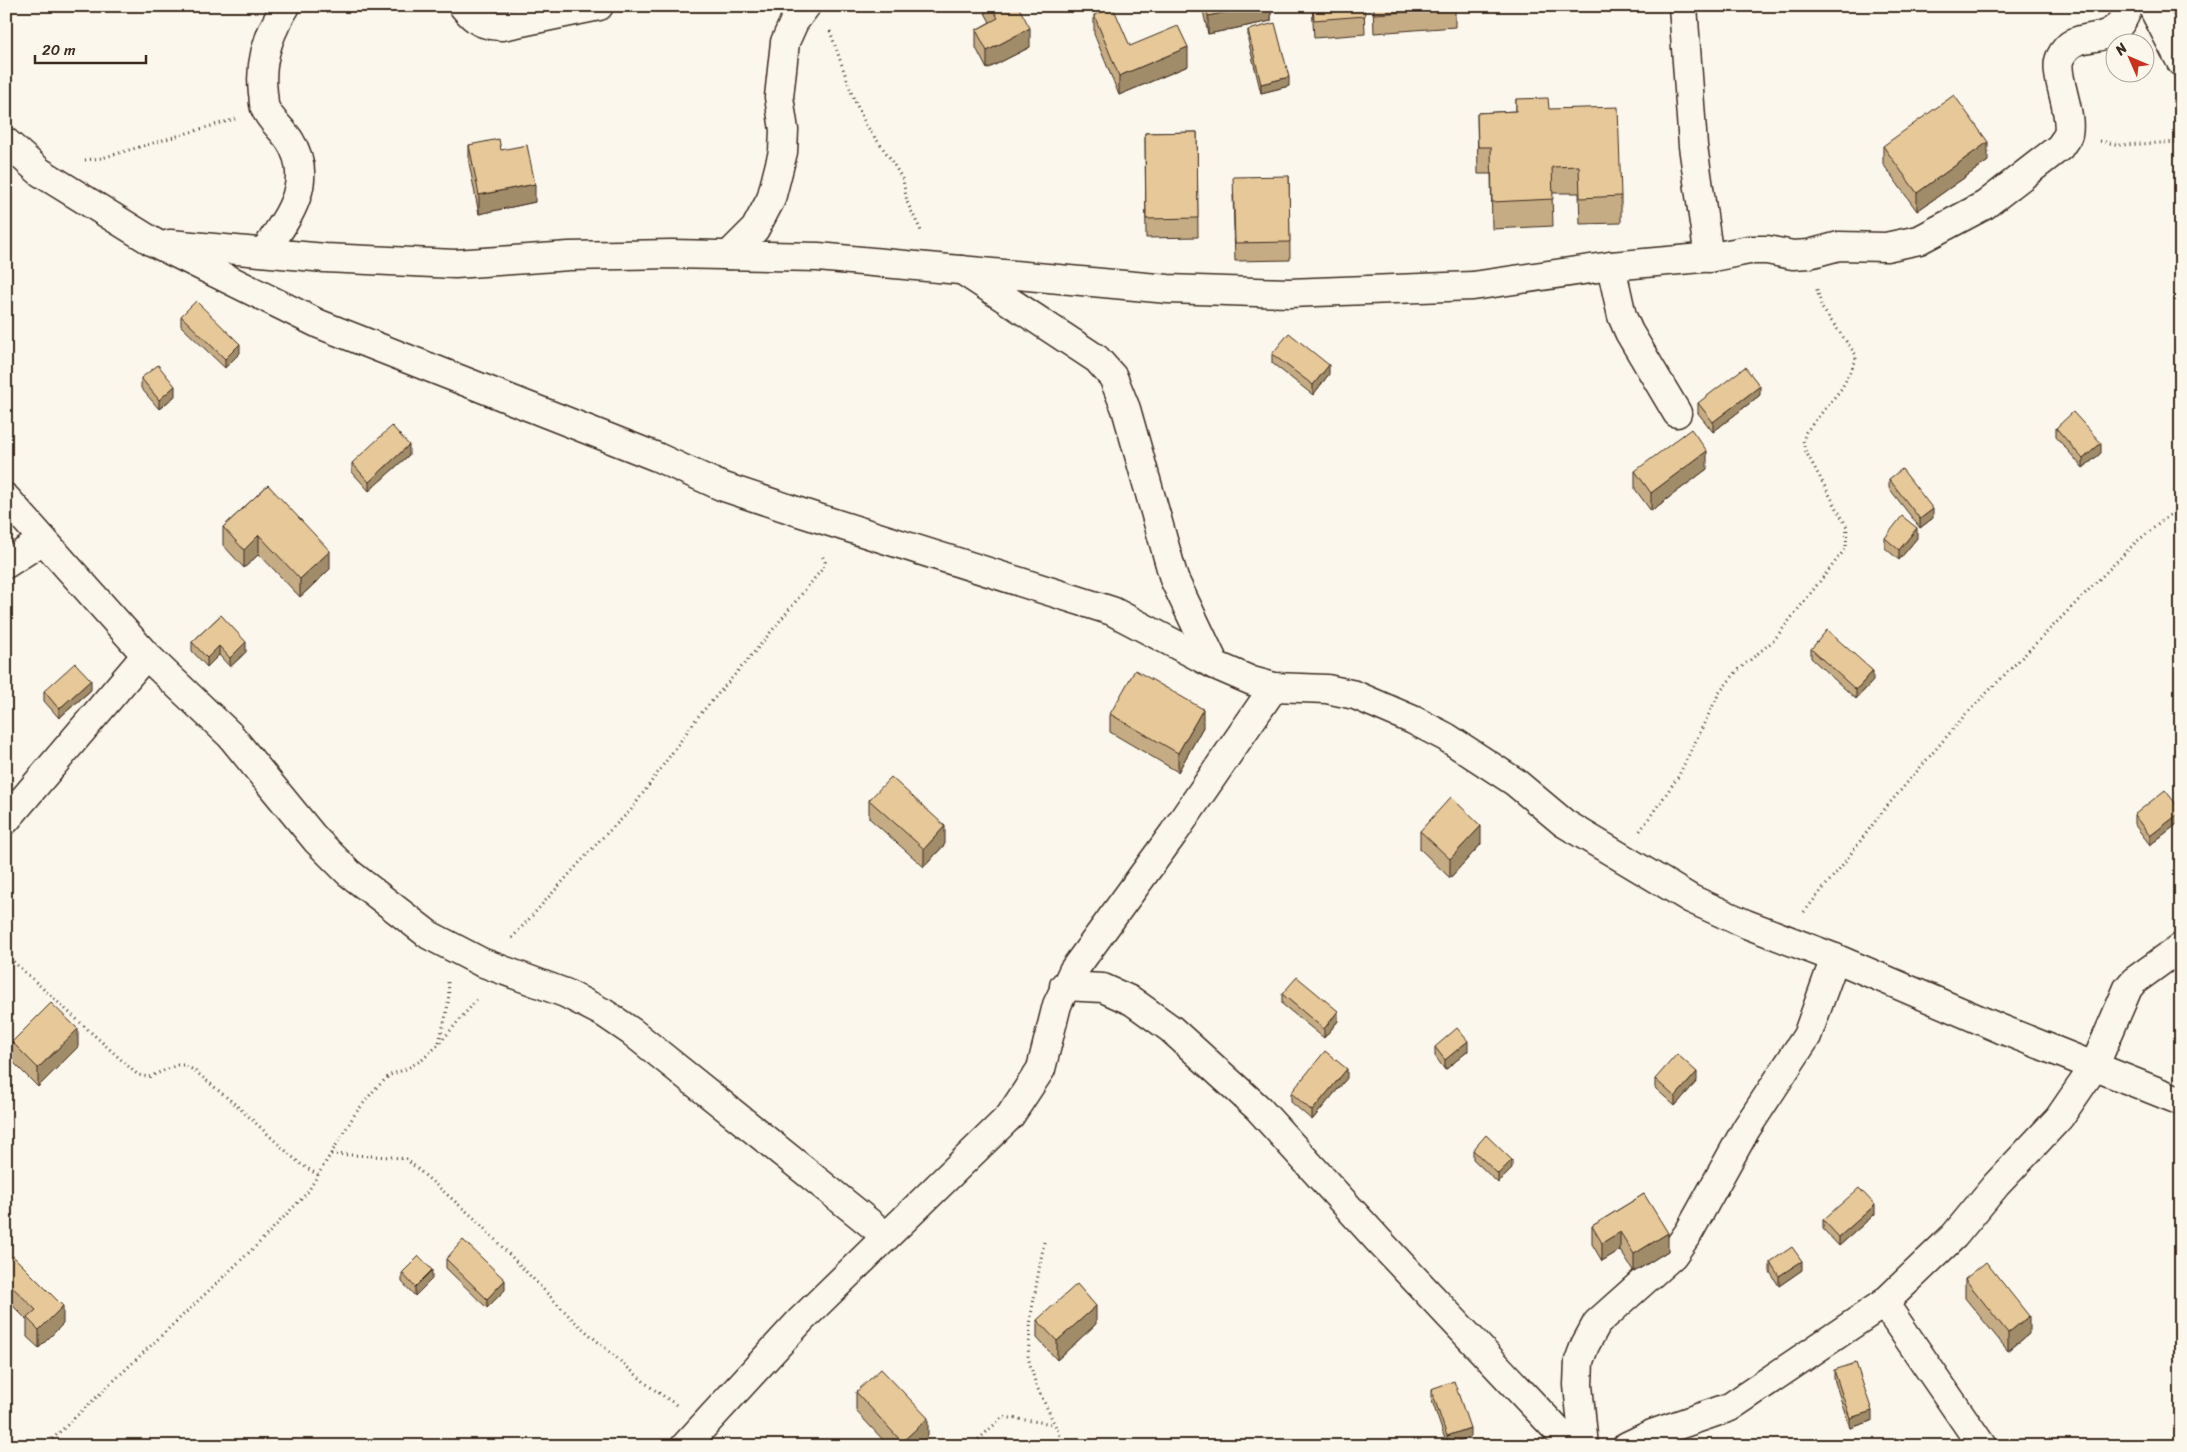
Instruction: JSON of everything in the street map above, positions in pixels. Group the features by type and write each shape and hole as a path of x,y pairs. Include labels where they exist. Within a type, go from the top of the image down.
{"street":[{"path":"264,252 290,216 297,198 300,176 296,152 265,108 262,84 265,48 274,24 286,6"},
{"path":"463,6 476,20 486,26 502,26 599,6"},
{"path":"729,255 755,229 771,198 783,152 784,130 779,97 785,42 794,22 806,6"},
{"path":"1683,6 1693,146 1708,258"},
{"path":"153,242 326,258 455,264 569,256 672,254 818,257 1168,289 1289,293 1473,286 1611,266 1708,258 1749,250 1767,250 1793,255 1809,254 1839,246 1886,247 1919,240 1985,205 2047,159 2060,147 2068,135 2068,111 2059,68 2060,59 2073,42 2110,33 2117,28 2129,6"},
{"path":"2152,6 2181,62"},
{"path":"6,142 40,172 153,242 319,324 657,457 721,486 802,514 1112,611 1215,665 1252,681 1274,687 1327,689 1355,695 1413,720 1446,737 1515,782 1564,823 1708,907 1835,958 2094,1067 2181,1101"},
{"path":"1611,266 1622,316 1629,332 1677,413"},
{"path":"955,269 1097,359 1113,377 1126,409 1174,579 1215,665"},
{"path":"6,498 146,655 230,735 316,840 349,873 428,935 495,967 565,992 632,1032 886,1236"},
{"path":"6,564 43,540"},
{"path":"6,820 146,655"},
{"path":"685,1446 801,1320 1010,1116 1041,1069 1057,1005 1064,986 1073,971 1173,834 1274,687"},
{"path":"1627,1446 1652,1434 1730,1407 1884,1303 1954,1236 1996,1184 2058,1118 2094,1067 2128,988 2134,981 2181,947"},
{"path":"1584,1446 1578,1385 1579,1361 1585,1344 1597,1323 1673,1255 1689,1232 1746,1128 1807,1036 1835,958"},
{"path":"1064,986 1103,988 1132,1001 1172,1029 1258,1108 1392,1255 1572,1446"},
{"path":"1884,1303 1982,1446"}],"path":[{"path":"830,29 853,97 866,125 903,180 906,202 916,223 928,244 955,269"},
{"path":"35,167 102,158 231,121 265,108"},
{"path":"2068,135 2119,145 2181,142"},
{"path":"1641,869 1638,838 1640,831 1678,777 1719,693 1737,671 1774,640 1846,548 1847,527 1805,450 1803,440 1806,432 1842,388 1856,355 1822,308 1817,294 1816,274 1809,254"},
{"path":"1784,939 1882,811 1966,714 2135,543 2181,506"},
{"path":"45,1446 259,1243 307,1192 355,1114 375,1089 390,1075 422,1060 438,1045 495,967 600,840 630,810 697,718 752,656 824,568 825,562 820,550"},
{"path":"438,1045 446,1014 449,991 439,940"},
{"path":"6,955 138,1075 149,1078 177,1065 185,1065 196,1071 299,1163 318,1175"},
{"path":"330,1154 406,1159 473,1217 574,1322 649,1386 680,1408 712,1416"},
{"path":"1044,1242 1031,1315 1028,1357 1036,1386 1066,1446"},
{"path":"971,1446 1003,1417 1054,1424"}],"building":[{"path":"991,6 1018,6 1030,28 987,51 976,30 998,18"},
{"path":"1206,6 1253,6 1208,16"},
{"path":"1313,6 1364,6 1365,16 1314,20"},
{"path":"1374,6 1455,6 1455,9 1374,14"},
{"path":"1113,7 1130,46 1178,26 1188,47 1119,76 1094,15"},
{"path":"1275,23 1289,77 1261,84 1248,30"},
{"path":"1954,95 1988,142 1917,193 1883,146"},
{"path":"1548,98 1549,109 1618,107 1621,196 1580,198 1579,166 1552,167 1553,199 1492,202 1491,147 1478,147 1477,113 1516,111 1516,99"},
{"path":"1197,132 1198,218 1146,219 1145,133"},
{"path":"499,139 501,150 527,145 535,184 479,195 469,145"},
{"path":"1289,176 1290,242 1235,243 1233,177"},
{"path":"196,301 240,344 225,359 181,316"},
{"path":"1289,333 1329,365 1313,385 1272,354"},
{"path":"158,365 175,386 159,400 141,378"},
{"path":"1745,367 1760,386 1713,422 1698,403"},
{"path":"2073,412 2101,443 2083,459 2056,428"},
{"path":"392,426 409,445 369,482 352,463"},
{"path":"1691,429 1707,451 1651,493 1635,471"},
{"path":"1902,469 1933,509 1920,519 1889,479"},
{"path":"268,485 330,551 300,579 259,535 244,550 223,527"},
{"path":"1902,516 1917,528 1899,550 1885,538"},
{"path":"221,615 246,642 230,658 219,646 207,658 192,642"},
{"path":"1827,630 1873,671 1856,690 1811,649"},
{"path":"75,663 91,680 59,709 44,691"},
{"path":"1135,670 1203,709 1178,753 1110,714"},
{"path":"891,777 945,826 924,849 869,800"},
{"path":"2165,790 2181,812 2150,836 2134,815"},
{"path":"1451,797 1481,826 1450,859 1420,831"},
{"path":"1297,977 1338,1011 1324,1029 1282,994"},
{"path":"51,1003 78,1029 38,1068 12,1042"},
{"path":"1457,1028 1468,1041 1445,1060 1435,1047"},
{"path":"1325,1051 1347,1069 1312,1111 1291,1093"},
{"path":"1677,1054 1697,1072 1675,1097 1655,1079"},
{"path":"1486,1135 1512,1160 1498,1174 1473,1150"},
{"path":"1859,1188 1875,1205 1839,1237 1823,1220"},
{"path":"1644,1194 1668,1233 1634,1254 1620,1232 1602,1243 1592,1226"},
{"path":"463,1240 505,1280 487,1299 446,1259"},
{"path":"1792,1247 1802,1261 1779,1276 1770,1262"},
{"path":"13,1256 63,1306 39,1330 27,1318 36,1310 6,1281 6,1263"},
{"path":"419,1256 432,1270 415,1287 402,1273"},
{"path":"1986,1262 2029,1316 2008,1333 1965,1279"},
{"path":"1077,1284 1096,1306 1057,1341 1037,1320"},
{"path":"1856,1363 1872,1411 1850,1418 1834,1370"},
{"path":"881,1369 928,1418 902,1442 856,1392"},
{"path":"1454,1381 1470,1428 1447,1436 1431,1389"},
{"path":"889,1441 894,1446 884,1446"}]}
